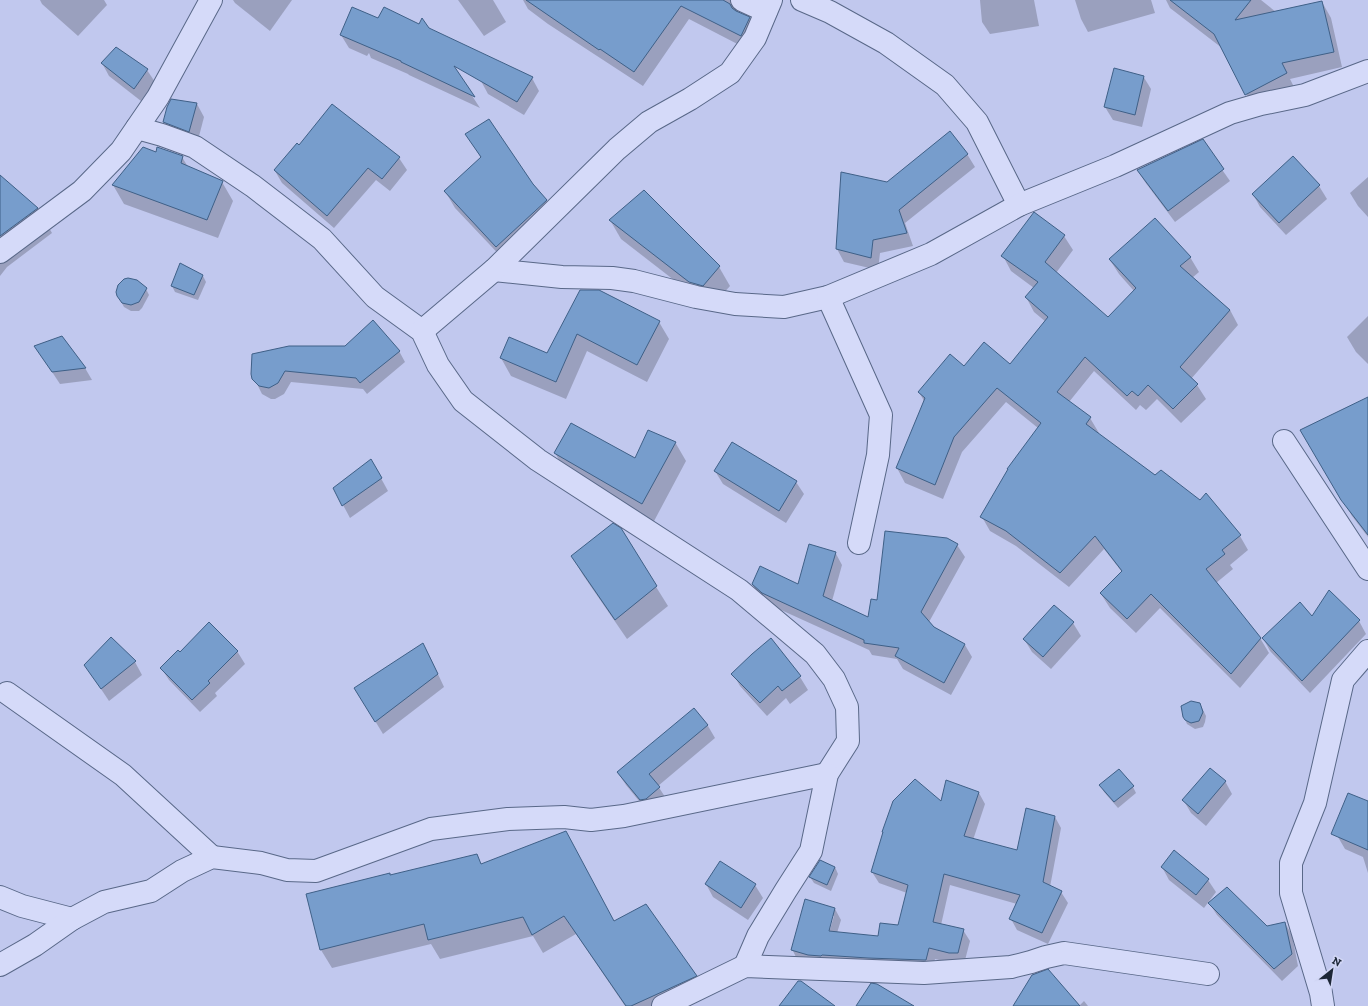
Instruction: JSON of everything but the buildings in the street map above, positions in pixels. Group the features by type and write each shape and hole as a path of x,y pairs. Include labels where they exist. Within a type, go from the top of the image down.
{"street":[{"path":"0,252 82,191 121,151 158,97 211,0"},
{"path":"422,331 494,270 618,149 649,122 730,73 755,38 769,6 742,0"},
{"path":"802,0 830,12 886,43 945,85 977,122 1019,205"},
{"path":"494,270 562,277 612,278 634,281 696,297 735,304 784,307 828,297 931,254 1019,205 1115,166 1230,113 1261,104 1305,95 1368,72"},
{"path":"137,128 162,134 195,147 253,186 322,239 375,297 422,331 438,365 463,401 538,460 739,590 815,654 834,679 847,707 848,741 827,774 811,851 758,936 745,966"},
{"path":"828,297 881,415 878,455 859,543"},
{"path":"1284,441 1368,569"},
{"path":"1323,1006 1321,993 1291,893 1291,863 1315,803 1343,680 1368,651"},
{"path":"7,693 123,776 212,857"},
{"path":"0,965 36,945 72,919 104,902 151,891 182,871 212,857 262,863 287,870 316,871 431,829 508,819 564,817 591,820 624,816 827,774"},
{"path":"0,897 22,906 72,919"},
{"path":"663,1006 745,966 924,973 1011,967 1064,953 1208,974"}]}
